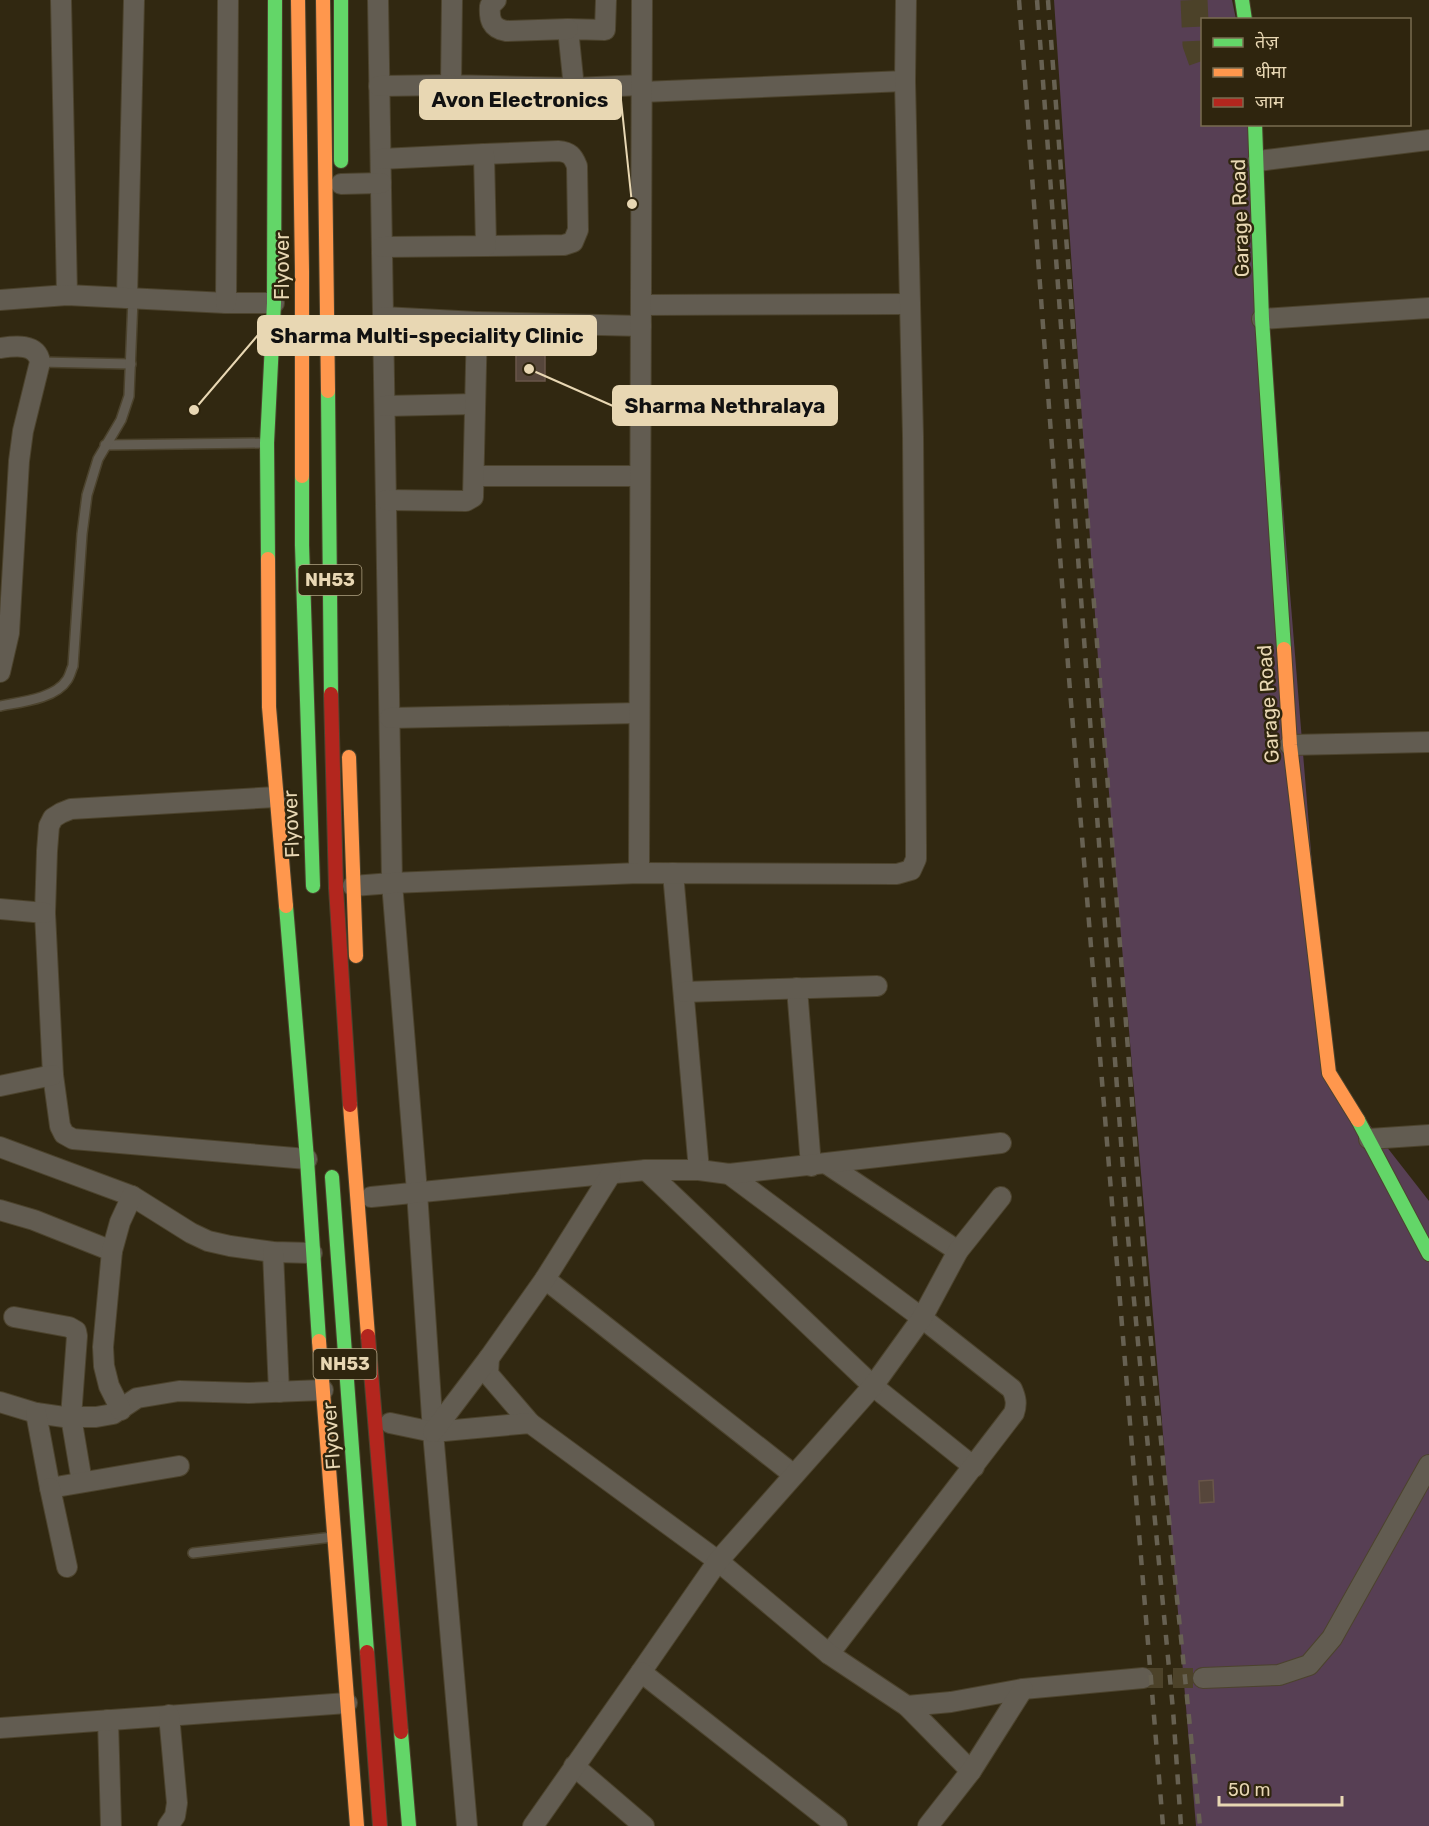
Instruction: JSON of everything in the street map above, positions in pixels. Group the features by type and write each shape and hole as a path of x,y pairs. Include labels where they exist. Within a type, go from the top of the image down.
{"main road":[{"path":"276,0 274,303 267,443 269,707 307,1159 312,1253 357,1826"},
{"name":"Flyover","path":"298,0 302,271 302,545 314,902"},
{"name":"NH53","path":"323,0 332,744 336,888 353,1158 409,1826"},
{"path":"341,0 341,190"},
{"path":"1242,0 1245,18"},
{"name":"Garage Road","path":"1255,126 1262,319 1290,745 1329,1073 1369,1139 1429,1254"},
{"path":"341,349 344,642"},
{"path":"348,747 356,974"},
{"path":"367,1149 375,1244"},
{"name":"Flyover","path":"332,1168 366,1642"},
{"path":"393,1635 408,1632"},
{"path":"342,1641 366,1642"},
{"name":"NH53","path":"366,1642 380,1826"}],"street":[{"path":"61,0 67,295"},
{"path":"130,299 134,0"},
{"path":"226,303 228,0"},
{"path":"378,0 393,883 433,1432 467,1826"},
{"path":"451,85 452,0"},
{"path":"496,0 489,6 490,21 498,29 506,31 568,28 604,30 606,0"},
{"path":"639,873 642,0"},
{"path":"353,886 639,873 897,874 911,870 916,859 913,436 905,81 906,0"},
{"path":"568,28 574,88"},
{"path":"380,86 451,85 642,89 905,81"},
{"path":"1258,160 1429,140"},
{"path":"381,159 558,151 570,154 577,166 578,230 573,242 564,245 382,247"},
{"path":"484,154 486,246"},
{"path":"341,190 381,183"},
{"path":"0,300 67,295 226,303 274,303"},
{"path":"641,305 910,304"},
{"path":"1262,319 1429,308"},
{"path":"383,317 641,326"},
{"path":"386,500 466,501 473,497 477,322"},
{"path":"0,348 15,346 31,348 39,355 40,362 23,431 9,633 0,672"},
{"path":"385,406 475,404"},
{"path":"474,476 640,476"},
{"path":"390,718 639,713"},
{"path":"1290,745 1429,742"},
{"path":"276,797 71,809 54,818 48,836 45,913 53,1075 60,1126 64,1134 72,1139 307,1159"},
{"path":"673,873 699,1170"},
{"path":"0,909 45,913"},
{"path":"684,992 877,986"},
{"path":"797,988 819,1165"},
{"path":"0,1086 53,1075"},
{"path":"1369,1139 1429,1135"},
{"path":"370,1197 646,1170 699,1170 729,1173 819,1165 1001,1143"},
{"path":"0,1147 132,1196 190,1233 208,1241 273,1252 312,1253"},
{"path":"819,1165 958,1251"},
{"path":"646,1170 873,1386 974,1467"},
{"path":"729,1173 922,1318 1012,1389 1015,1396 1014,1413 829,1654"},
{"path":"433,1432 489,1358 544,1279 611,1174"},
{"path":"121,1410 109,1386 104,1366 103,1347 112,1251 120,1222 132,1196"},
{"path":"533,1826 718,1560 873,1386 922,1318 958,1251 1001,1197"},
{"path":"0,1210 34,1220 112,1251"},
{"path":"273,1252 279,1392"},
{"path":"544,1279 794,1475"},
{"path":"14,1317 69,1327 76,1331 71,1417 82,1482"},
{"path":"489,1358 488,1374 530,1423 718,1560 829,1654 907,1706 971,1771"},
{"path":"5,1403 36,1413 96,1417 113,1414 137,1398 179,1391 323,1390"},
{"path":"36,1413 67,1567"},
{"path":"390,1422 433,1432 530,1423"},
{"path":"1203,1678 1279,1675 1309,1665 1332,1638 1429,1465"},
{"path":"50,1488 179,1466"},
{"path":"641,1672 837,1826"},
{"path":"907,1706 951,1702 1023,1689 1143,1678"},
{"path":"928,1826 971,1771 1023,1689"},
{"path":"0,1728 347,1703"},
{"path":"168,1826 175,1816 177,1803 169,1715"},
{"path":"108,1720 111,1826"},
{"path":"574,1766 644,1826"}],"lane":[{"path":"0,706 48,693 62,686 68,679 73,666 82,534 87,495 98,459 121,420 129,396 130,299"},
{"path":"40,362 131,364"},
{"path":"105,446 267,443"},
{"path":"193,1553 334,1537"}],"shaded area":[{"path":"1054,0 1232,0 1236,18 1201,18 1201,126 1252,126 1329,1073 1429,1201 1429,1826 1196,1826 1099,674"}],"building":[{"path":"516,348 545,348 545,381 516,381"},
{"path":"1213,1480 1214,1502 1200,1503 1199,1481"}],"tunnel":[{"path":"1194,0 1196,44 1201,58"},
{"path":"1143,1678 1203,1678"}],"railway":[{"path":"1019,0 1069,678 1163,1826"},
{"path":"1037,0 1128,1237 1173,1710 1181,1826"},
{"path":"1048,0 1148,1312 1200,1826"}],"traffic: fast":[{"path":"268,559 267,443 274,303 275,0"},
{"path":"341,0 341,161"},
{"path":"1242,0 1245,18"},
{"path":"1255,126 1262,319 1284,649"},
{"path":"328,391 331,694"},
{"path":"302,476 302,545 313,886"},
{"path":"286,906 307,1159 319,1341"},
{"path":"1358,1120 1429,1254"},
{"path":"332,1177 367,1652"},
{"path":"401,1732 409,1826"}],"traffic: slow":[{"path":"298,0 302,476"},
{"path":"323,0 328,391"},
{"path":"268,559 269,707 286,906"},
{"path":"1284,649 1290,745 1329,1073 1358,1120"},
{"path":"349,757 356,956"},
{"path":"350,1105 368,1336"},
{"path":"319,1341 357,1826"}],"traffic: jam":[{"path":"331,694 336,888 350,1105"},
{"path":"368,1336 401,1732"},
{"path":"367,1652 380,1826"}],"place":[{"name":"Avon Electronics","path":"632,204"},
{"name":"Sharma Nethralaya","path":"529,369"},
{"name":"Sharma Multi-speciality Clinic","path":"194,410"}]}
